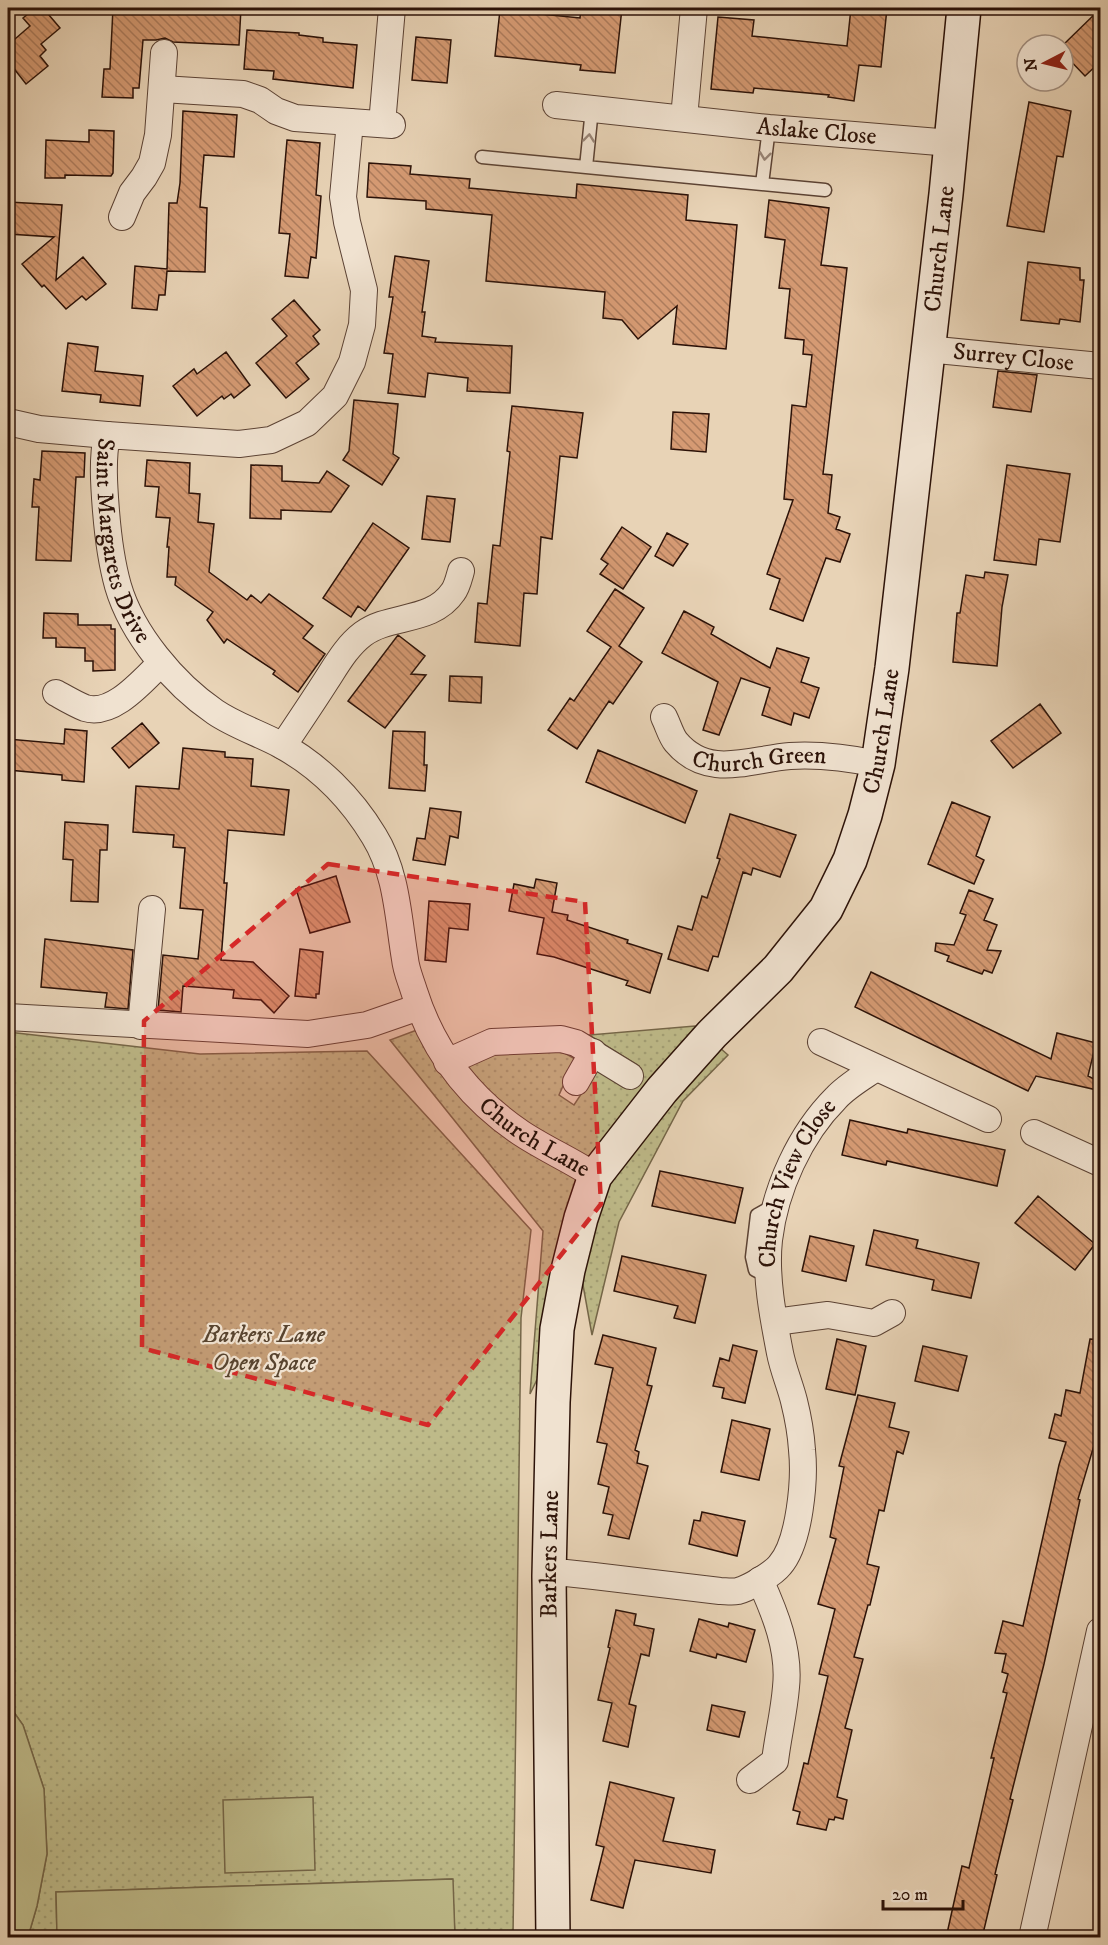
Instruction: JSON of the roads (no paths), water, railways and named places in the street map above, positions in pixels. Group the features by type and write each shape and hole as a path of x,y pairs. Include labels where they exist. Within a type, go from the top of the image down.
{"street":[{"path":"162,89 243,94 295,118 387,125 392,8"},
{"path":"684,118 694,8"},
{"name":"Church Lane","path":"419,1007 439,1050 468,1088 522,1133 575,1162 595,1176 662,1090 712,1034 778,969 826,909 854,849 866,815 878,764 892,668 964,8"},
{"path":"122,217 132,193 153,163 158,135 164,53"},
{"name":"Aslake Close","path":"556,105 769,128 951,143"},
{"name":"Saint Margarets Drive","path":"350,122 343,197 364,290 362,325 352,362 335,396 307,423 272,440 239,444 107,435 105,494 109,545 118,588 135,625 161,663 188,690 217,713 283,746 325,775 351,803 375,837 391,874 400,910 405,962 419,1007"},
{"name":"Surrey Close","path":"927,349 1101,366"},
{"path":"8,422 39,429 107,435"},
{"path":"283,746 347,649 362,634 381,623 417,616 436,608 455,591 461,571"},
{"name":"Saint Margarets Drive","path":"56,693 86,708 101,709 116,703 161,663"},
{"name":"Church Green","path":"664,717 676,742 693,756 711,764 729,765 788,756 816,756 878,764"},
{"path":"141,1026 152,909"},
{"path":"8,1017 308,1034 367,1025 419,1007"},
{"path":"447,1062 492,1042 561,1039 576,1043 593,1052 630,1076"},
{"path":"821,1042 988,1119"},
{"path":"576,1082 593,1052"},
{"name":"Church View Close","path":"549,1576 566,1574 594,1576 737,1591 760,1580 780,1565 794,1537 802,1493 802,1452 794,1402 780,1355 769,1277 769,1240 777,1203 792,1164 808,1132 837,1096 876,1068"},
{"path":"1034,1133 1101,1163"},
{"name":"Barkers Lane","path":"553,1938 549,1576 557,1329 568,1270 581,1218 595,1176"},
{"path":"775,1322 828,1315 873,1323 892,1313"},
{"path":"750,1780 775,1761 787,1685 785,1650 774,1611 760,1580"},
{"path":"1032,1938 1096,1668 1101,1631"}],"lane":[{"path":"586,167 592,109"},
{"path":"762,184 769,128"},
{"path":"482,157 825,190"}],"park label":[{"name":"Barkers Lane Open Space","path":"264,1349"}]}
